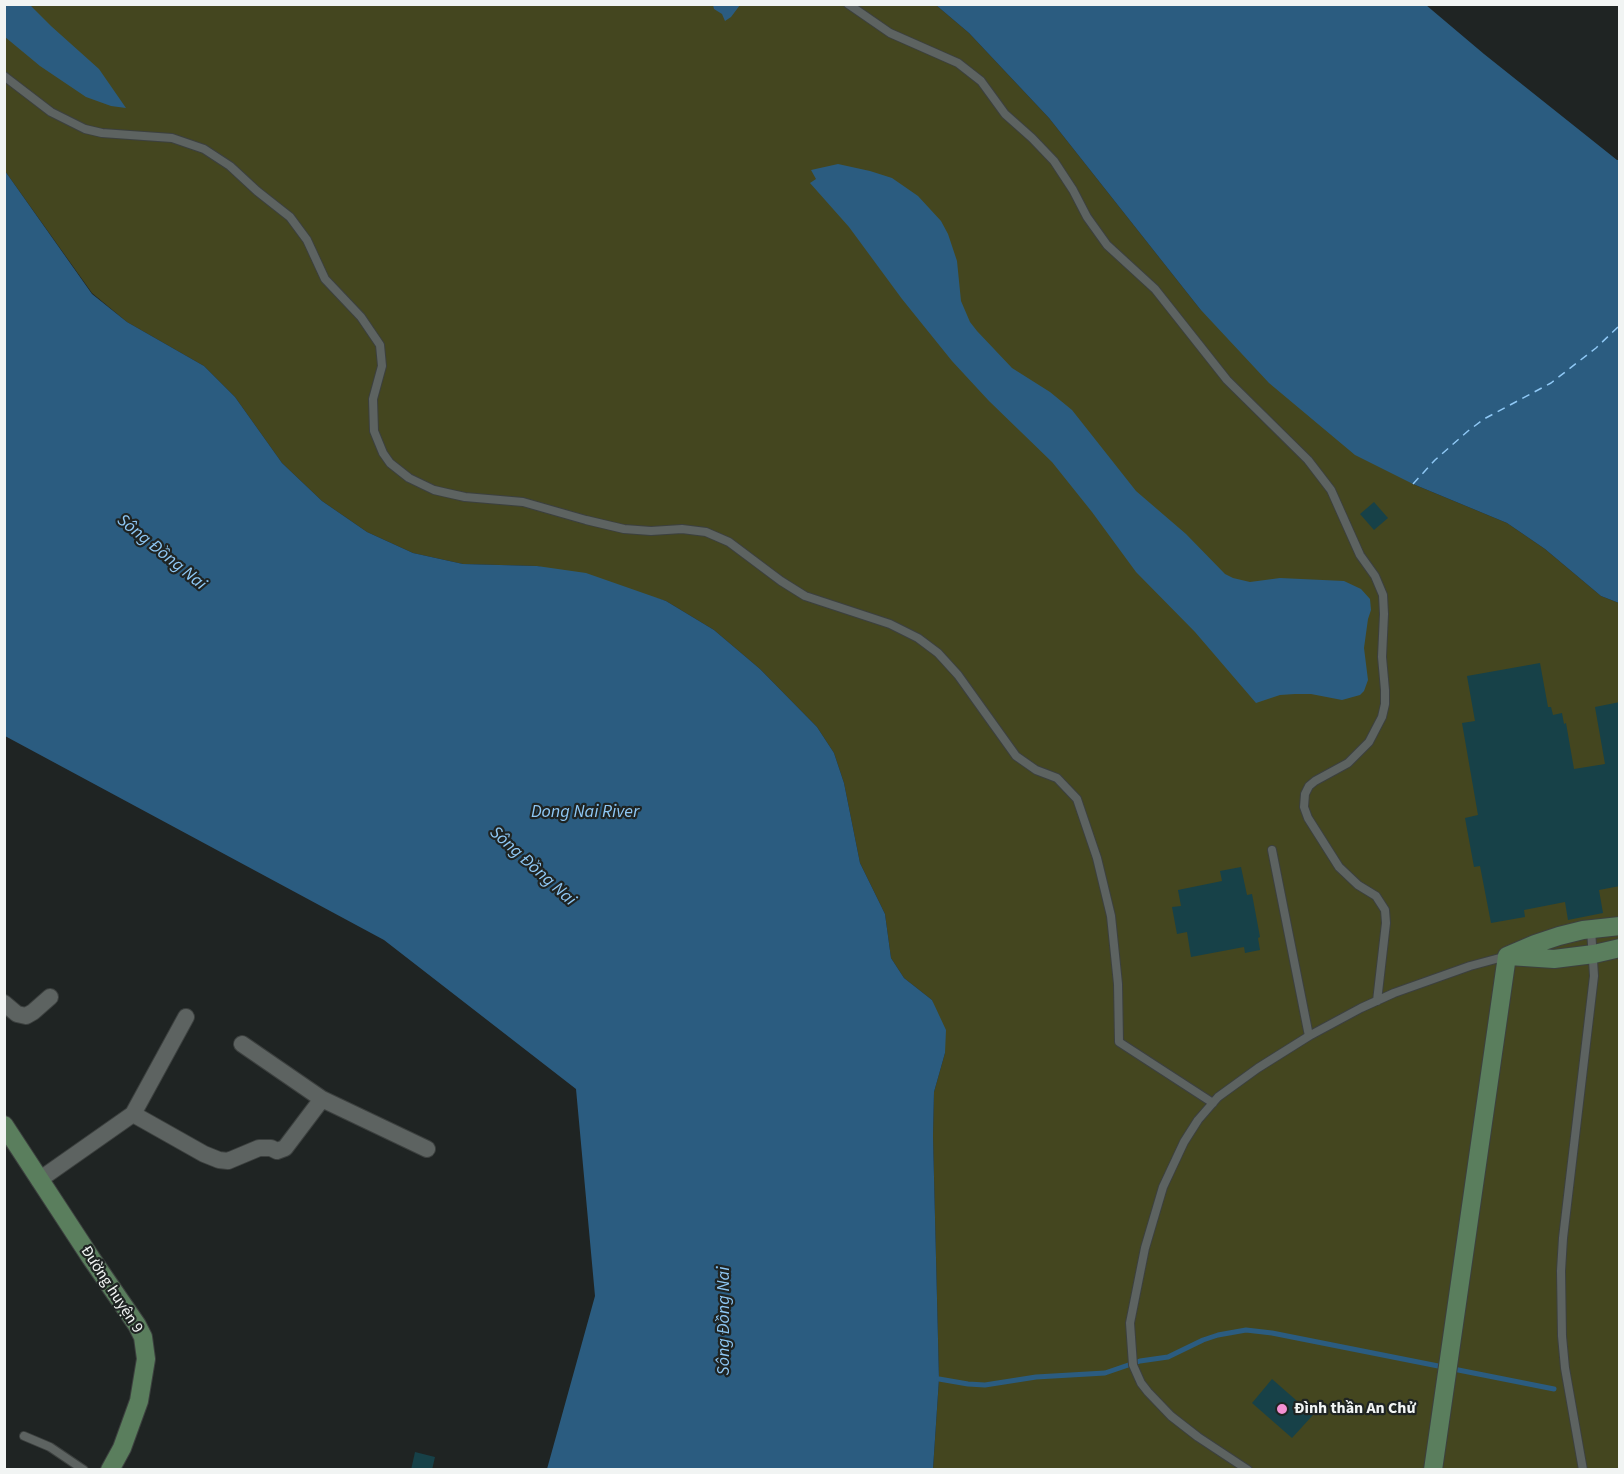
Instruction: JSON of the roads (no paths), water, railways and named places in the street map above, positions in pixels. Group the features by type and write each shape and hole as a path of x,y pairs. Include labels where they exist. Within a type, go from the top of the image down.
{"street":[{"path":"1508,956 1535,944 1591,929 1620,926"},
{"path":"1508,956 1554,958 1594,954 1620,948"},
{"path":"1433,1470 1508,956"},
{"path":"4,1003 17,1014 26,1016 50,997"},
{"path":"39,1180 133,1114 186,1017"},
{"path":"242,1044 322,1099 427,1149"},
{"path":"133,1114 204,1154 228,1161 259,1148 265,1147 277,1151 285,1148 322,1099"},
{"name":"Đường huyện 9","path":"4,1125 143,1337 146,1359 139,1401 122,1448 110,1470"}],"lane":[{"path":"848,4 890,33 958,63 981,81 1005,114 1054,161 1101,238 1155,288 1227,380 1308,460 1331,490 1356,548 1375,576 1383,595 1382,657 1385,704 1382,717 1369,742 1348,763 1310,786 1305,794 1304,807 1308,819 1331,856 1348,876 1376,896 1385,910 1386,923 1377,1001"},
{"path":"4,76 51,112 85,129 102,133 172,138 204,149 230,166 290,217 307,240 325,279 362,317 380,345 382,366 373,399 374,431 390,463 410,478 434,490 465,497 523,502 624,529 651,531 682,529 706,532 729,542 805,596 890,624 918,638 938,653 958,675 1016,756 1036,770 1057,778 1077,799 1097,858 1111,916 1118,984 1119,1042 1212,1103"},
{"path":"1272,850 1309,1036"},
{"path":"1583,1470 1565,1368 1562,1336 1562,1271 1563,1238 1594,976 1591,929"},
{"path":"1248,1470 1171,1416 1148,1392 1136,1373 1131,1354 1130,1323 1153,1217 1163,1187 1184,1142 1212,1103 1238,1082 1309,1036 1377,1001 1449,973 1508,956"},
{"path":"24,1436 50,1447 84,1470"}],"water":[{"path":"713,4 740,5 725,21 722,14 714,9"},
{"path":"4,5 30,5 99,69 126,108 111,106 86,97 40,66 5,37"},
{"path":"936,5 1426,5 1484,54 1619,160 1619,603 1601,596 1545,549 1507,523 1413,484 1355,455 1269,383 1200,309 1049,118 969,33"},
{"path":"838,164 892,178 918,196 941,221 948,234 957,261 961,301 970,322 977,331 1012,368 1050,392 1072,410 1136,491 1186,534 1225,574 1250,582 1280,578 1344,581 1361,589 1370,599 1371,610 1364,648 1368,680 1360,695 1342,700 1311,694 1280,695 1256,703 1195,632 1136,572 1052,462 989,401 952,361 902,299 849,227 810,183 816,179 811,170"},
{"name":"Dong Nai River","path":"5,171 92,294 127,322 204,366 235,397 282,463 322,501 367,532 413,553 463,564 537,566 586,573 666,601 714,630 760,669 817,727 834,753 844,783 860,863 885,914 891,958 904,978 932,1000 946,1030 945,1053 934,1092 939,1379 933,1469 547,1469 595,1296 576,1089 384,940 5,736"}],"waterway":[{"path":"939,1379 985,1385 1036,1377 1105,1373 1140,1361 1168,1357 1218,1335 1246,1330 1272,1333 1554,1389"}],"place":[{"name":"Đình thần An Chử","path":"1282,1409"}],"water label":[{"name":"Sông Đồng Nai","path":"161,553"},
{"name":"Sông Đồng Nai","path":"532,867"},
{"name":"Sông Đồng Nai","path":"725,1321"}]}
